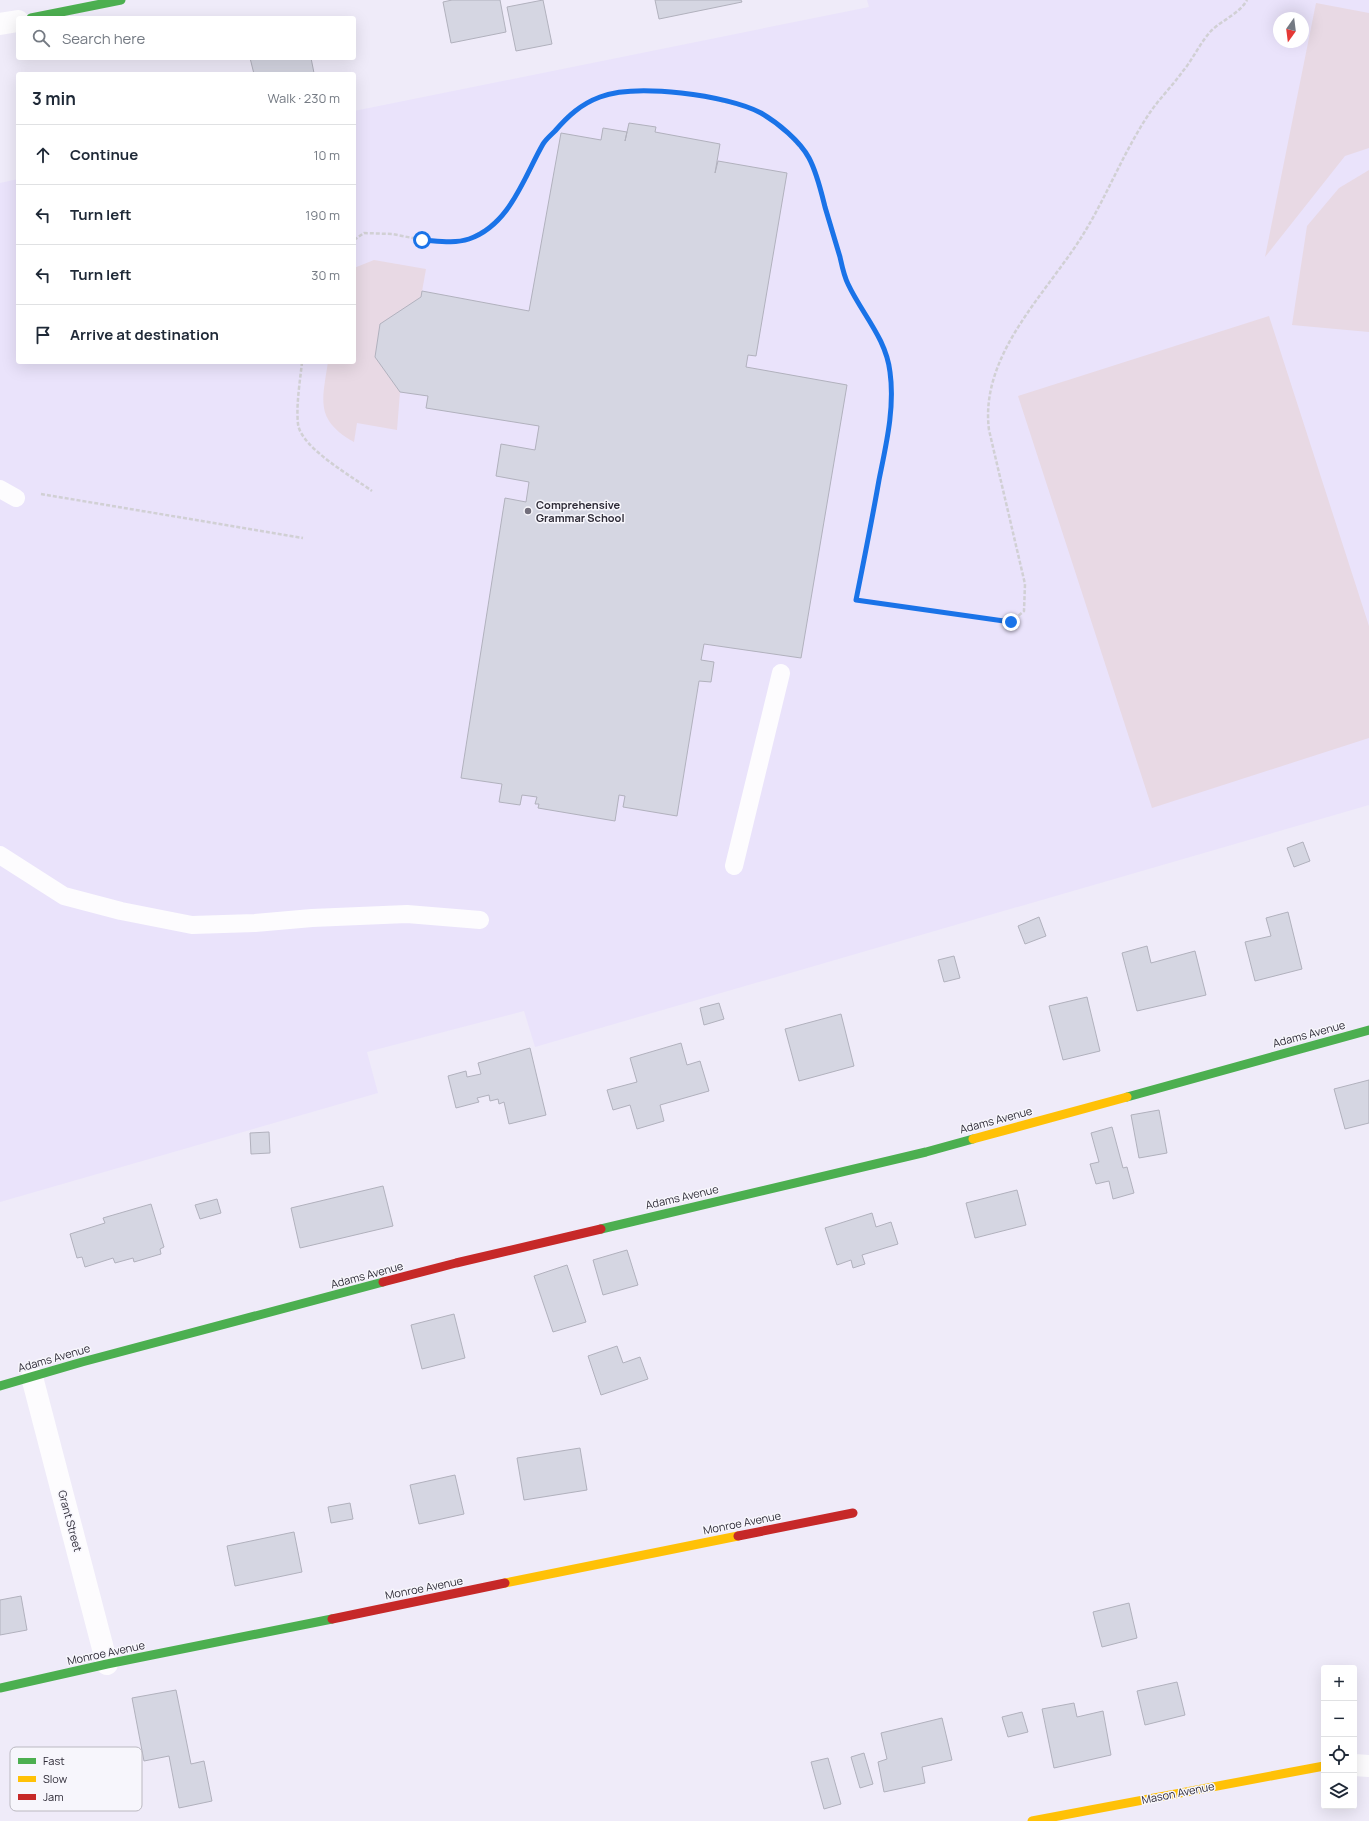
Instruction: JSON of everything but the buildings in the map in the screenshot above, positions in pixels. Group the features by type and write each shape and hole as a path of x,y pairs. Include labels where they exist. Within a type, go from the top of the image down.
{"street":[{"path":"41,16 121,0"},
{"path":"0,24 16,20"},
{"name":"Adams Avenue","path":"0,1386 32,1378 82,1362 456,1264 926,1152 1369,1030"},
{"name":"Grant Street","path":"32,1378 108,1664"},
{"name":"Monroe Avenue","path":"0,1688 108,1664 853,1513"},
{"path":"1357,1765 1369,1766"},
{"name":"Mason Avenue","path":"1032,1821 1321,1767"}],"lane":[{"path":"0,489 16,498"},
{"path":"734,866 781,673"},
{"path":"0,855 64,896 120,912 192,925 255,923 312,918 407,914 480,920"}],"path":[{"path":"356,239 364,233 392,234 429,240 457,242 471,238 487,228 505,212 527,178 544,141 554,133 568,116 585,104 602,96 618,93 652,91 693,94 746,107 762,114 785,131 809,157 820,185 847,283 883,344 890,372 892,397 886,446 856,600 1011,622 1024,611 1025,584 989,430 987,413 996,372 1020,323 1087,229 1150,112 1184,70 1211,31 1243,6 1247,0"},
{"path":"302,364 298,403 298,426 308,444 324,458 372,492"},
{"path":"41,494 303,538"}],"shaded area":[{"name":"Comprehensive Grammar School","path":"867,0 1369,0 1369,805 535,1047 524,1011 367,1052 378,1093 0,1202 0,183 16,179 16,364 356,364 356,111 869,7"},
{"path":"1316,3 1369,13 1369,148 1345,156 1265,257 1307,48 1309,48 1309,38"},
{"path":"1369,170 1369,332 1292,325 1307,226 1339,188"},
{"path":"374,260 426,269 421,297 380,324 375,357 400,392 397,430 357,423 354,442 341,434 333,426 327,417 323,399 328,364 356,364 356,267"},
{"path":"1269,316 1369,626 1369,738 1152,808 1018,396"}],"traffic: fast":[{"path":"41,16 121,0"},
{"path":"1127,1097 1369,1030"},
{"path":"601,1229 926,1152 973,1139"},
{"path":"0,1386 82,1362 383,1282"},
{"path":"0,1688 107,1664 332,1619"}],"traffic: slow":[{"path":"973,1139 1127,1097"},
{"path":"505,1583 738,1536"},
{"path":"1032,1821 1321,1767"}],"traffic: jam":[{"path":"383,1282 456,1263 601,1229"},
{"path":"738,1536 853,1513"},
{"path":"332,1619 505,1583"}],"place":[{"name":"Comprehensive Grammar School","path":"528,511"}],"route":[{"path":"422,240 457,242 471,238 487,228 505,212 527,178 544,141 554,133 568,116 585,104 602,96 618,93 652,91 693,94 746,107 762,114 785,131 809,157 820,185 847,283 883,344 890,372 892,397 886,446 856,600 1011,622"}]}
